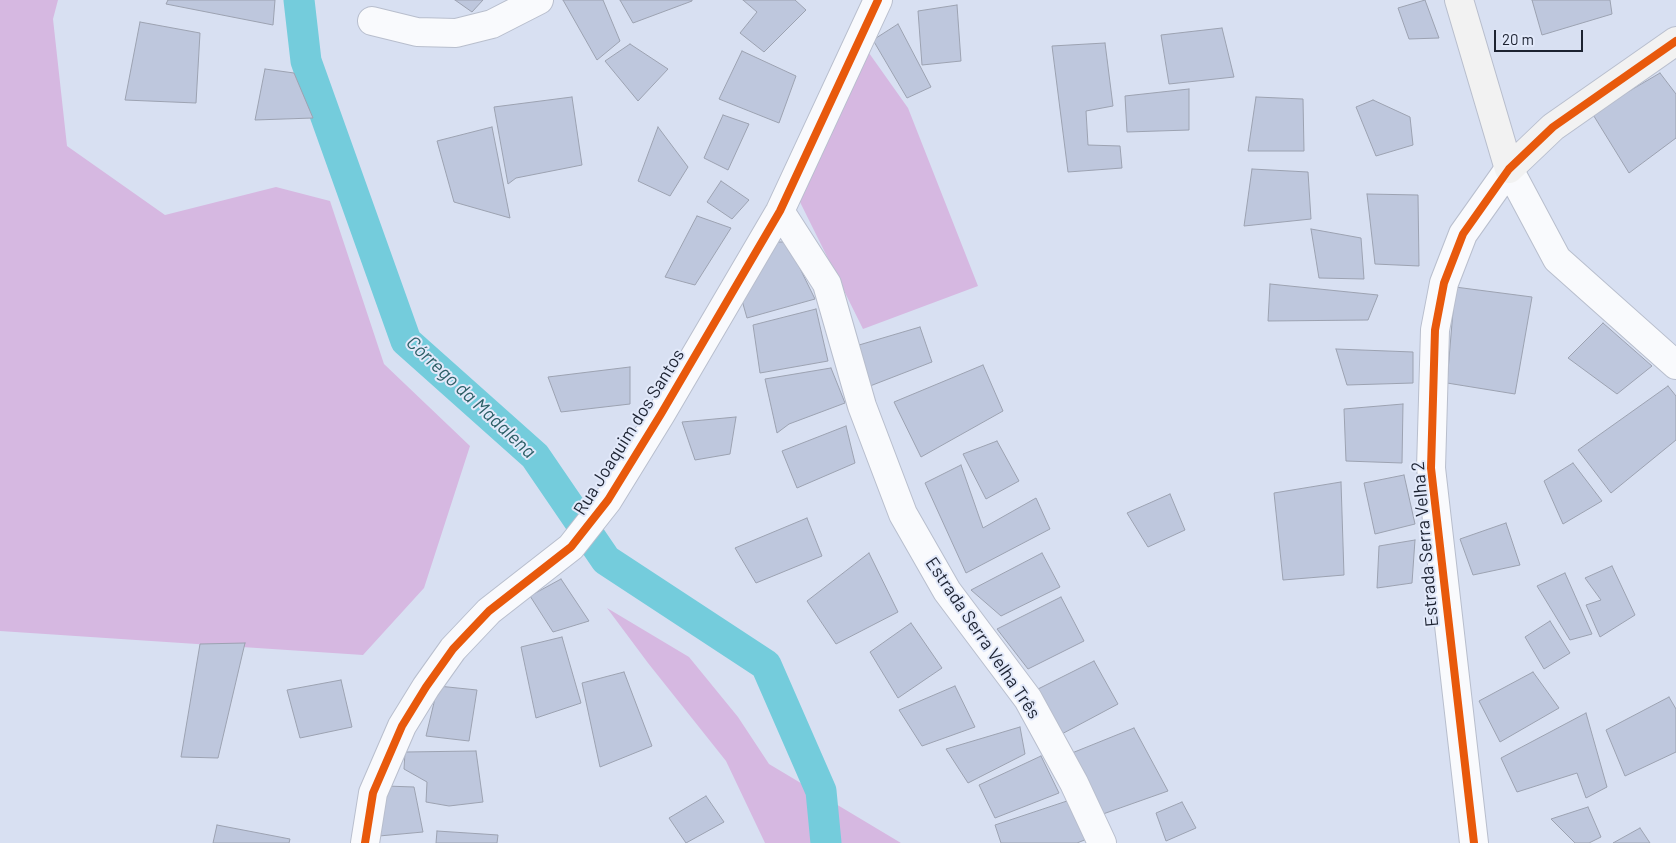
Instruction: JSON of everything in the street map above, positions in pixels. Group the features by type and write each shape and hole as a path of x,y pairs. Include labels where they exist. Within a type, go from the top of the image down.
{"street":[{"path":"372,21 417,32 456,32 492,24 539,0"},
{"name":"Rua Joaquim dos Santos","path":"364,843 373,792 402,726 453,648 489,611 572,546 608,500 780,211 878,0"},
{"path":"1459,0 1509,169 1556,259 1676,364"},
{"path":"1509,169 1553,127 1676,41"},
{"name":"Estrada Serra Velha 2","path":"1474,843 1455,695 1431,468 1435,330 1444,283 1463,234 1509,169"},
{"name":"Estrada Serra Velha Três","path":"780,211 827,284 862,406 904,514 947,590 1028,699 1074,783 1102,843"}],"shaded area":[{"path":"0,0 58,0 53,19 67,146 165,215 276,187 330,201 384,364 470,446 424,588 363,655 0,631"},
{"path":"869,53 908,108 978,286 863,329 799,200"},
{"path":"607,608 689,657 738,717 769,764 901,843 765,843 726,761"}],"building":[{"path":"168,0 275,0 273,25 166,4"},
{"path":"455,0 483,0 472,12"},
{"path":"563,0 603,0 620,41 597,60"},
{"path":"620,0 692,0 692,1 633,23"},
{"path":"743,0 795,0 806,10 764,52 740,33 757,12"},
{"path":"1425,0 1439,38 1409,39 1398,8"},
{"path":"1532,0 1610,0 1612,14 1542,35"},
{"path":"957,5 961,61 922,65 918,11"},
{"path":"140,22 200,33 196,103 125,100"},
{"path":"898,24 931,87 907,98 873,40"},
{"path":"1222,28 1234,77 1169,84 1161,35"},
{"path":"1105,43 1113,106 1086,111 1088,145 1120,146 1122,168 1068,172 1052,46"},
{"path":"630,44 668,69 638,101 605,61"},
{"path":"742,51 796,76 779,123 719,99"},
{"path":"265,69 294,73 313,118 255,120"},
{"path":"1660,73 1676,94 1676,138 1629,173 1592,113"},
{"path":"1189,89 1189,130 1127,132 1125,96"},
{"path":"572,97 582,165 516,178 508,184 494,107"},
{"path":"1256,97 1303,99 1304,151 1248,151"},
{"path":"1373,100 1410,117 1413,145 1376,156 1356,107"},
{"path":"723,115 749,124 728,170 704,158"},
{"path":"492,127 510,218 454,202 437,141"},
{"path":"658,127 688,167 670,196 638,181"},
{"path":"1252,169 1308,172 1311,219 1244,226"},
{"path":"721,181 749,200 732,219 707,202"},
{"path":"1367,194 1418,195 1419,266 1375,264"},
{"path":"697,216 731,228 695,285 665,277"},
{"path":"1311,229 1361,238 1364,279 1319,278"},
{"path":"774,242 787,242 815,299 747,318 739,290"},
{"path":"1270,284 1378,295 1368,320 1268,321"},
{"path":"1455,287 1532,297 1515,394 1447,383"},
{"path":"816,309 828,361 760,373 753,325"},
{"path":"1603,323 1652,366 1617,394 1568,358"},
{"path":"920,327 932,362 870,386 859,345"},
{"path":"1336,349 1413,352 1413,383 1347,385"},
{"path":"983,365 1003,411 921,457 894,402"},
{"path":"630,367 630,404 561,412 548,377"},
{"path":"831,368 845,403 789,424 777,433 765,379"},
{"path":"1668,386 1676,396 1676,440 1611,493 1578,450"},
{"path":"1403,404 1402,463 1346,461 1344,409"},
{"path":"736,417 730,454 695,460 682,422"},
{"path":"846,426 855,463 797,488 782,451"},
{"path":"997,441 1019,481 986,499 963,454"},
{"path":"1573,463 1602,501 1563,524 1544,481"},
{"path":"961,465 983,528 1036,498 1050,529 966,573 925,483"},
{"path":"1404,475 1415,524 1375,534 1364,483"},
{"path":"1341,482 1344,575 1283,580 1274,493"},
{"path":"1170,494 1185,530 1148,547 1127,513"},
{"path":"807,518 822,556 756,583 735,548"},
{"path":"1506,523 1520,565 1473,575 1460,539"},
{"path":"1415,540 1412,583 1377,588 1379,546"},
{"path":"869,553 898,612 836,644 807,601"},
{"path":"1042,553 1060,587 1001,616 971,590"},
{"path":"1612,566 1635,615 1600,637 1586,605 1601,600 1585,578"},
{"path":"1565,573 1592,634 1570,640 1537,586"},
{"path":"561,579 589,621 553,632 530,596"},
{"path":"1061,597 1084,641 1028,669 997,629"},
{"path":"1550,621 1570,653 1544,669 1525,637"},
{"path":"911,623 942,668 898,698 870,652"},
{"path":"562,637 581,703 536,718 521,647"},
{"path":"245,643 218,758 181,757 200,644"},
{"path":"1094,661 1118,704 1058,736 1036,690"},
{"path":"624,672 652,746 600,767 582,683"},
{"path":"1533,672 1559,708 1500,742 1479,701"},
{"path":"341,680 352,727 300,738 287,690"},
{"path":"438,686 477,690 469,741 426,736"},
{"path":"955,686 975,727 922,746 899,710"},
{"path":"1669,697 1676,709 1676,752 1625,776 1606,730"},
{"path":"1586,713 1607,787 1586,798 1577,773 1517,792 1501,758"},
{"path":"1020,727 1025,754 968,783 946,749"},
{"path":"1134,728 1168,791 1103,814 1072,753"},
{"path":"476,751 483,802 449,806 426,802 427,782 404,769 405,752"},
{"path":"1041,756 1059,793 995,818 979,785"},
{"path":"386,786 414,787 423,832 379,836"},
{"path":"706,796 724,822 686,843 669,818"},
{"path":"1067,801 1087,839 1077,843 1001,843 995,825"},
{"path":"1182,802 1196,828 1166,841 1156,813"},
{"path":"1588,807 1601,837 1589,843 1575,843 1551,819"},
{"path":"217,825 290,839 289,843 213,843"},
{"path":"1640,828 1650,843 1613,843"},
{"path":"437,831 498,835 497,843 436,843"}],"waterway":[{"name":"Córrego da Madalena","path":"299,0 306,61 406,341 535,456 606,560 766,665 821,791 826,843"}],"cycle path":[{"path":"365,843 373,793 402,726 426,687 453,649 489,611 571,547 608,500 661,414 780,211 878,0"},
{"path":"1474,843 1431,468 1435,330 1444,283 1463,234 1509,169 1553,127 1676,41"}]}
